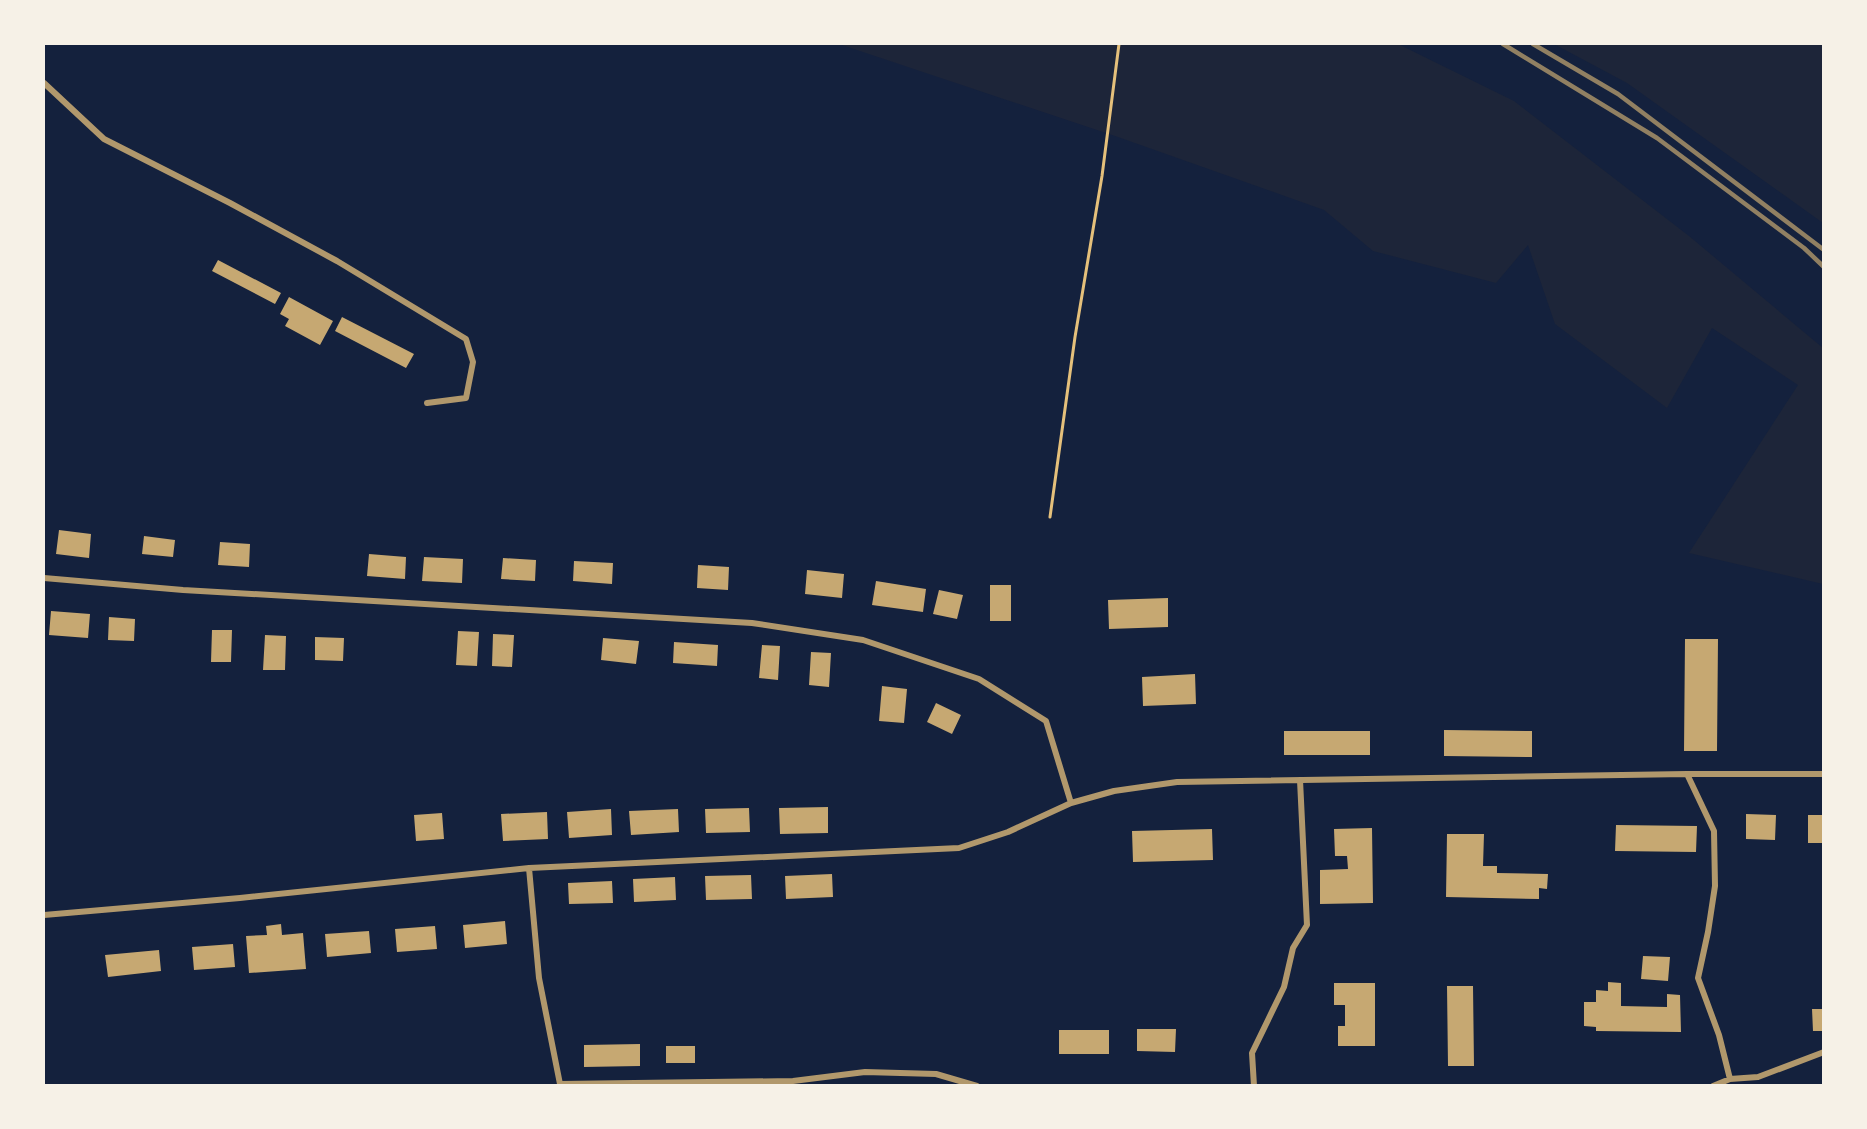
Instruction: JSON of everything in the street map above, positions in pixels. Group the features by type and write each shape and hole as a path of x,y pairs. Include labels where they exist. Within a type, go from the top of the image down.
{"street":[{"path":"44,83 104,139 337,261 466,339 473,362 466,398 427,403"},
{"path":"44,578 183,590 753,623 863,640 979,679 1046,721 1071,802"},
{"path":"1687,774 1714,831 1715,886 1698,978 1719,1035 1730,1079"},
{"path":"44,915 240,898 529,868 958,848 1008,832 1071,802 1114,791 1177,782 1824,774"},
{"path":"1254,1086 1252,1053 1272,1016 1284,987 1293,948 1307,925 1300,780"},
{"path":"529,868 539,978 560,1084 793,1081 866,1072 936,1074 977,1086"},
{"path":"1713,1086 1730,1079 1758,1077 1824,1052"}],"path":[{"path":"1050,517 1075,337 1102,176 1119,44"}],"shaded area":[{"path":"839,44 1398,44 1514,101 1689,236 1823,348 1823,584 1689,553 1798,385 1712,328 1667,408 1555,324 1528,245 1496,283 1373,251 1324,210 1118,137"},
{"path":"1554,44 1823,44 1823,223 1627,83"}],"building":[{"path":"218,260 281,293 275,304 212,271"},
{"path":"289,297 333,321 320,345 285,326 289,319 280,314"},
{"path":"342,317 414,354 406,368 335,331"},
{"path":"59,530 91,534 89,558 56,554"},
{"path":"144,536 175,540 173,557 142,554"},
{"path":"220,542 250,544 249,567 218,565"},
{"path":"369,554 406,557 405,579 367,576"},
{"path":"424,557 463,559 462,583 422,581"},
{"path":"503,558 536,560 535,581 501,579"},
{"path":"574,561 613,563 612,584 573,581"},
{"path":"698,565 729,567 728,590 697,588"},
{"path":"807,570 844,574 842,598 805,594"},
{"path":"876,581 926,589 923,612 872,605"},
{"path":"990,585 1011,585 1011,621 990,621"},
{"path":"939,590 963,595 957,619 933,614"},
{"path":"1168,598 1168,627 1109,629 1108,600"},
{"path":"51,611 90,614 88,638 49,635"},
{"path":"109,617 135,619 134,641 108,640"},
{"path":"212,630 232,630 231,662 211,662"},
{"path":"458,631 479,632 477,666 456,665"},
{"path":"493,634 514,635 512,667 492,666"},
{"path":"265,635 286,636 285,670 263,670"},
{"path":"315,637 344,638 343,661 315,660"},
{"path":"603,638 639,641 636,664 601,660"},
{"path":"1685,639 1718,639 1717,751 1684,751"},
{"path":"674,642 718,645 717,666 673,663"},
{"path":"762,645 780,646 778,680 759,678"},
{"path":"811,652 831,653 829,687 809,685"},
{"path":"1195,674 1196,704 1143,706 1142,677"},
{"path":"882,686 907,689 904,723 879,721"},
{"path":"936,703 961,715 952,734 927,722"},
{"path":"1444,730 1532,731 1532,757 1444,756"},
{"path":"1284,731 1370,731 1370,755 1284,755"},
{"path":"828,807 828,833 780,834 779,808"},
{"path":"749,808 750,832 706,833 705,809"},
{"path":"611,809 612,835 569,838 567,812"},
{"path":"678,809 679,832 631,835 629,811"},
{"path":"547,812 548,839 503,841 501,814"},
{"path":"442,813 444,839 416,841 414,815"},
{"path":"1746,814 1776,815 1775,840 1746,839"},
{"path":"1808,815 1824,815 1824,843 1808,843"},
{"path":"1616,825 1697,826 1696,852 1615,851"},
{"path":"1372,828 1373,903 1320,904 1320,870 1348,869 1347,856 1335,856 1334,829"},
{"path":"1212,829 1213,860 1133,862 1132,831"},
{"path":"1447,834 1484,834 1483,866 1497,866 1497,873 1548,874 1547,889 1539,888 1539,899 1446,897"},
{"path":"832,874 833,897 786,899 785,876"},
{"path":"751,875 752,899 706,900 705,876"},
{"path":"675,877 676,900 634,902 633,879"},
{"path":"612,881 613,903 569,904 568,883"},
{"path":"505,921 507,944 465,948 463,925"},
{"path":"281,924 282,935 303,933 306,969 249,973 246,936 267,935 266,926"},
{"path":"435,926 437,949 397,952 395,929"},
{"path":"369,931 371,953 327,957 325,934"},
{"path":"233,944 235,967 194,970 192,947"},
{"path":"159,950 161,971 108,977 105,955"},
{"path":"1643,956 1670,957 1668,981 1641,979"},
{"path":"1608,982 1621,983 1621,1006 1667,1007 1667,994 1680,995 1681,1032 1596,1031 1596,1027 1584,1026 1584,1002 1596,1002 1596,990 1608,991"},
{"path":"1334,983 1375,983 1375,1046 1338,1046 1338,1026 1345,1026 1345,1005 1334,1005"},
{"path":"1447,986 1473,986 1474,1066 1448,1066"},
{"path":"1812,1009 1824,1009 1824,1031 1813,1031"},
{"path":"1137,1029 1176,1029 1175,1052 1137,1051"},
{"path":"1059,1030 1109,1030 1109,1054 1059,1054"},
{"path":"640,1044 640,1066 584,1067 584,1045"},
{"path":"666,1046 695,1046 695,1063 666,1063"}],"railway":[{"path":"1503,44 1657,138 1804,248 1824,267"},
{"path":"1533,44 1618,94 1824,250"}]}
